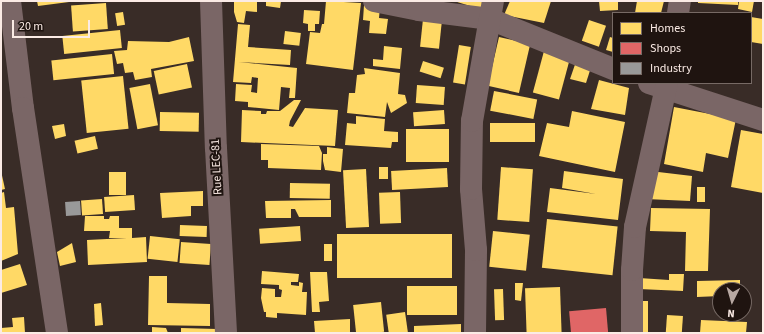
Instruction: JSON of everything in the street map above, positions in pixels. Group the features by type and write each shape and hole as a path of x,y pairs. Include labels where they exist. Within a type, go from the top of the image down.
{"street":[{"name":"Rue LEC-81","path":"211,1 216,148 226,333"},
{"path":"374,1 419,10 491,10 612,69"},
{"path":"678,12 680,1"},
{"path":"7,3 58,333"},
{"path":"475,333 476,250 471,189 472,121 491,10"},
{"path":"632,333 632,270 635,227 661,85 763,120"}],"building: Homes":[{"path":"37,1 69,1 69,2 38,6"},
{"path":"234,1 257,1 257,12 246,11 244,23 237,22 234,12"},
{"path":"266,1 281,1 280,8 266,6"},
{"path":"326,1 361,3 353,70 306,64 310,32 320,33 322,24 324,24"},
{"path":"454,1 485,1 483,10"},
{"path":"510,1 551,1 544,23 504,15"},
{"path":"599,1 618,1 618,10 600,11"},
{"path":"637,1 664,1 661,12 635,12"},
{"path":"698,1 738,1 738,5 698,3"},
{"path":"739,1 754,1 752,12 738,9"},
{"path":"106,3 108,29 73,31 71,5"},
{"path":"364,5 380,7 379,18 388,19 386,34 369,33 370,21 363,20"},
{"path":"304,10 320,11 319,24 315,24 315,31 308,31 308,24 303,23"},
{"path":"123,12 125,25 117,26 115,13"},
{"path":"752,17 763,19 763,44 752,42"},
{"path":"423,19 442,21 439,49 420,47"},
{"path":"589,20 606,26 599,47 582,41"},
{"path":"238,24 250,25 248,47 291,50 290,65 239,62 297,68 295,98 289,98 290,88 281,87 279,110 248,107 248,102 235,101 236,84 252,85 251,92 257,93 258,78 252,77 251,83 233,82"},
{"path":"120,30 122,48 64,54 62,36"},
{"path":"285,31 301,33 299,46 283,44"},
{"path":"189,37 194,61 151,69 152,77 135,80 133,72 125,73 123,63 117,64 114,51 127,50 128,41 169,42"},
{"path":"499,37 530,44 519,93 488,86"},
{"path":"610,37 612,38 612,52 606,50"},
{"path":"459,45 471,47 465,84 453,83"},
{"path":"384,46 402,48 400,69 373,66 373,59 383,60"},
{"path":"544,51 570,58 559,100 533,93"},
{"path":"579,53 593,61 586,83 570,79"},
{"path":"112,54 114,74 53,80 51,60"},
{"path":"423,61 444,68 441,78 420,71"},
{"path":"187,64 192,87 159,95 154,71"},
{"path":"364,68 400,73 398,94 405,95 407,103 391,113 387,102 385,117 347,113 349,93 355,93 357,75 365,74"},
{"path":"123,76 129,129 87,133 81,80"},
{"path":"599,80 629,88 625,115 591,109"},
{"path":"150,84 158,125 137,129 129,88"},
{"path":"417,85 445,87 444,105 416,103"},
{"path":"494,91 537,99 533,119 490,111"},
{"path":"294,100 301,100 290,121 289,126 293,127 305,108 338,110 335,146 241,142 242,110 261,111 261,114 266,114 267,111 280,111"},
{"path":"674,107 736,119 728,158 706,153 703,172 664,164"},
{"path":"444,110 445,124 414,126 413,112"},
{"path":"572,111 625,122 615,172 539,156 547,123 569,127"},
{"path":"160,112 199,113 199,132 160,131"},
{"path":"356,116 385,119 384,131 398,132 398,142 392,142 391,148 345,145 347,123 356,124"},
{"path":"490,123 535,123 535,142 490,142"},
{"path":"64,124 66,136 55,139 52,126"},
{"path":"406,129 449,129 449,162 406,162"},
{"path":"741,130 763,134 763,193 731,187"},
{"path":"95,136 98,149 77,153 75,141"},
{"path":"261,144 319,146 322,153 321,170 268,168 268,160 261,160"},
{"path":"327,147 343,149 341,172 325,170 323,154 327,154"},
{"path":"379,167 388,167 388,179 379,179"},
{"path":"501,167 533,169 529,222 497,220"},
{"path":"447,168 448,187 392,190 391,171"},
{"path":"366,169 369,227 346,228 343,170"},
{"path":"1,171 5,189 1,190"},
{"path":"564,171 623,179 618,220 547,212 550,188 596,194 562,188"},
{"path":"650,171 692,176 690,201 646,199"},
{"path":"109,172 126,172 126,195 109,195"},
{"path":"290,183 330,184 330,199 290,198"},
{"path":"697,187 705,187 705,202 697,202"},
{"path":"203,191 203,206 191,206 191,216 162,218 160,193"},
{"path":"4,192 6,208 14,207 18,254 1,261 1,193"},
{"path":"400,192 401,223 380,224 379,193"},
{"path":"134,195 135,210 105,212 104,197"},
{"path":"102,199 103,214 82,215 81,200"},
{"path":"331,200 331,217 299,217 295,209 291,209 291,218 266,218 265,201"},
{"path":"651,208 710,209 708,271 685,271 686,232 650,231"},
{"path":"85,216 104,216 104,219 109,219 110,216 119,216 119,228 132,228 132,238 146,237 147,262 88,265 87,240 127,238 109,238 110,231 84,231"},
{"path":"547,219 618,226 612,275 542,268"},
{"path":"180,225 207,226 207,237 180,236"},
{"path":"300,226 301,241 260,244 259,229"},
{"path":"493,231 530,235 526,271 489,267"},
{"path":"337,234 452,234 452,278 337,278"},
{"path":"150,236 180,239 177,262 148,259"},
{"path":"181,242 211,244 209,265 180,263"},
{"path":"72,243 76,262 60,266 57,252"},
{"path":"324,244 332,244 332,261 324,261"},
{"path":"20,264 27,285 1,293 1,270"},
{"path":"262,271 299,274 298,282 291,282 291,285 299,286 299,282 303,283 302,292 307,292 306,315 277,313 277,318 266,317 266,312 264,312 261,298 262,288 275,289 275,297 281,297 282,290 279,289 279,285 261,284"},
{"path":"310,272 327,272 329,301 319,302 320,312 312,312"},
{"path":"669,274 684,274 683,291 639,289 639,278 669,280"},
{"path":"149,276 167,276 167,303 210,304 210,326 148,325"},
{"path":"740,280 740,282 712,282 712,296 697,297 697,281"},
{"path":"515,283 523,283 521,301 515,300"},
{"path":"407,286 457,286 457,315 407,315"},
{"path":"560,287 562,333 527,333 525,288"},
{"path":"494,289 503,289 504,320 495,320"},
{"path":"636,301 648,301 648,333 636,333"},
{"path":"381,302 384,332 356,333 353,305"},
{"path":"101,303 103,325 95,326 94,304"},
{"path":"405,312 408,333 389,333 386,315"},
{"path":"667,315 683,316 682,333 666,333"},
{"path":"24,317 25,333 1,333 1,328 13,327 12,318"},
{"path":"350,319 350,333 315,333 314,321"},
{"path":"701,320 712,320 712,322 747,322 746,333 700,333"},
{"path":"461,324 461,333 414,333 414,326"},
{"path":"152,327 166,328 168,333 152,333"},
{"path":"181,328 217,329 217,333 181,333"}],"building: Shops":[{"path":"606,308 608,333 571,333 569,311"}],"building: Industry":[{"path":"80,201 81,215 66,216 65,202"}]}
